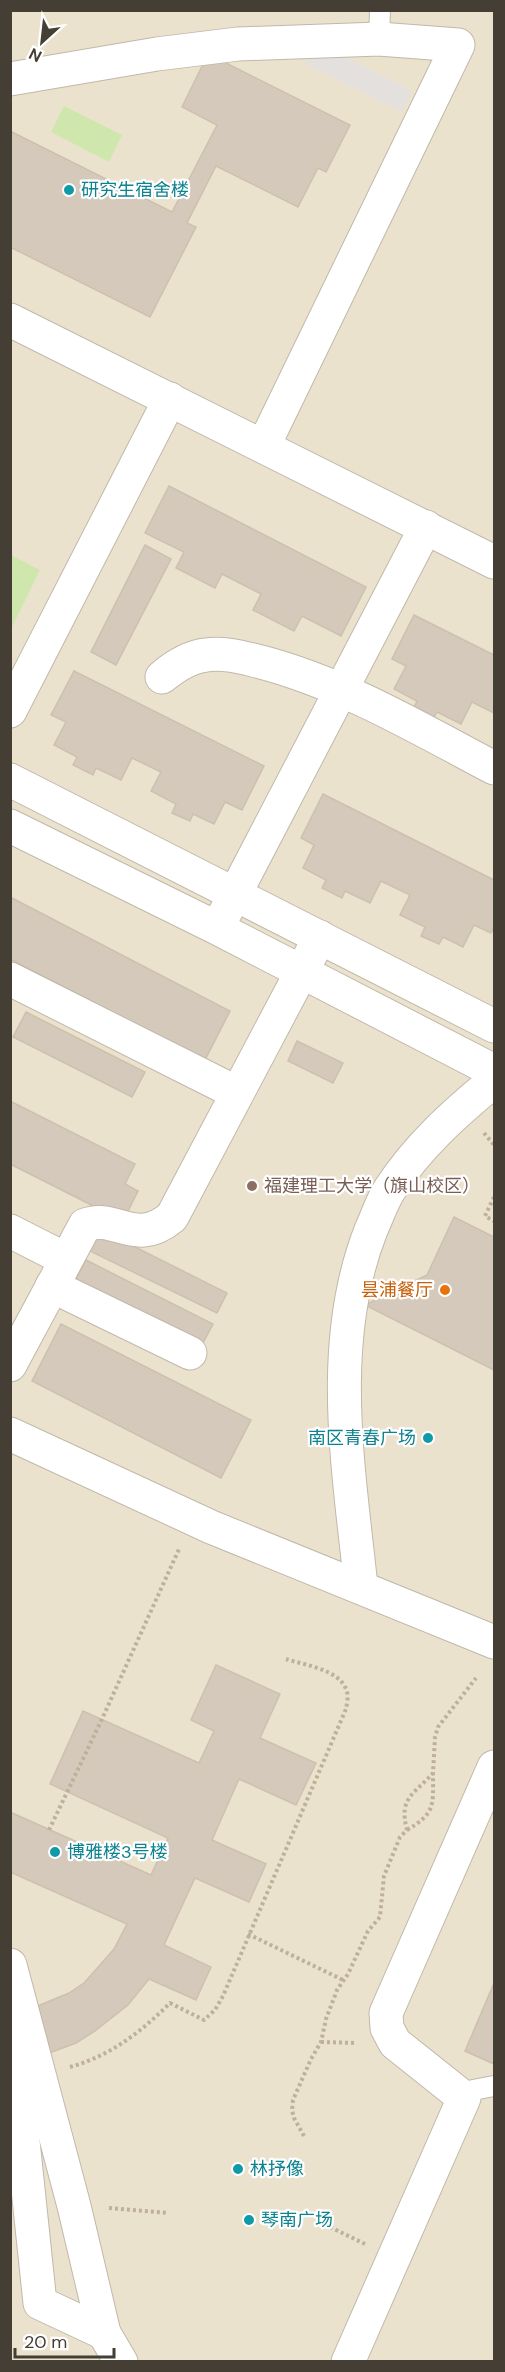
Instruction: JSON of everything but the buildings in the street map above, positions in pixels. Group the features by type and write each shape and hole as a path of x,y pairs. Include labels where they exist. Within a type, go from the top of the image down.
{"street":[{"path":"10,79 157,54 379,25 458,45 264,446"},
{"path":"10,320 495,562"},
{"path":"10,711 170,399"},
{"path":"218,928 426,527"},
{"path":"162,677 175,666 208,654 232,656 284,669 343,689 495,768"},
{"path":"10,780 495,1026"},
{"path":"10,826 218,928 495,1071"},
{"path":"10,1365 79,1232 85,1225 92,1222 143,1231 163,1225 172,1217 320,937"},
{"path":"10,979 237,1093"},
{"path":"361,1587 345,1407 348,1318 363,1251 389,1190 415,1155 436,1132 495,1081"},
{"path":"10,1231 58,1272 190,1353"},
{"path":"10,1434 192,1519 495,1642"},
{"path":"348,2361 464,2098 395,2043 387,2028 386,2013 495,1767"},
{"path":"10,1965 23,2006 104,2333 121,2361"},
{"path":"10,2021 40,2304 104,2333"}],"lane":[{"path":"464,2098 473,2090 495,2086"}],"path":[{"path":"495,1197 485,1216 495,1221"},
{"path":"50,1830 192,1519"},
{"path":"38,2074 88,2062 115,2048 141,2032 170,2003 204,2020 215,2010 346,1708 346,1689 332,1674 286,1659"},
{"path":"304,2136 294,2118 293,2100 321,2042 330,2005 354,1964 368,1931 380,1917 384,1876 400,1837 432,1810 435,1737 438,1727 476,1678"},
{"path":"407,1830 404,1817 409,1795 433,1773"},
{"path":"248,1934 343,1980"},
{"path":"74,2206 168,2213"}],"shaded area":[{"name":"福建理工大学（旗山校区）","path":"11,11 494,11 494,2361 11,2361"},
{"path":"333,51 412,91 402,112 304,63"}],"green space":[{"path":"64,106 122,135 109,162 51,132"},
{"path":"11,555 40,570 11,629"}],"place":[{"name":"研究生宿舍楼","path":"69,190"},
{"name":"福建理工大学（旗山校区）","path":"252,1186"},
{"name":"昙浦餐厅","path":"445,1290"},
{"name":"南区青春广场","path":"428,1438"},
{"name":"博雅楼3号楼","path":"55,1852"},
{"name":"林抒像","path":"238,2169"},
{"name":"琴南广场","path":"249,2220"}]}
